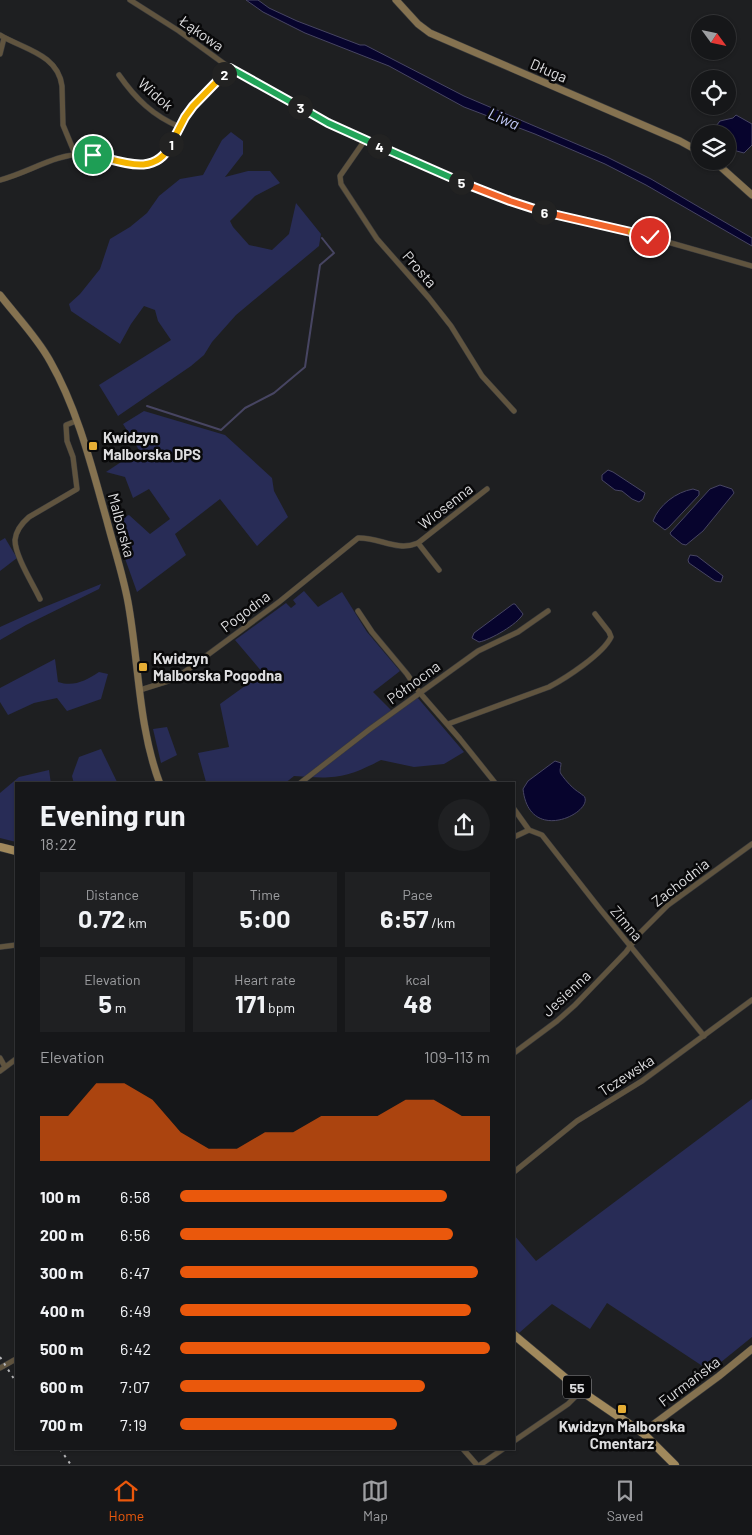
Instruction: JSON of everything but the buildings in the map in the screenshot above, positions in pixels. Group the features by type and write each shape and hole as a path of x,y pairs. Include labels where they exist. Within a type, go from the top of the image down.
{"main road":[{"path":"0,847 15,851"},
{"name":"55","path":"515,1336 581,1390 644,1434 674,1465"}],"street":[{"name":"Łąkowa","path":"130,0 258,85 328,123 477,189 542,211 650,237 752,266"},
{"name":"Długa","path":"396,0 418,24 430,33 691,148"},
{"path":"0,54 2,37 42,56 55,68 61,79 62,86 63,125 75,154"},
{"path":"0,180 75,154 93,155 145,166 153,163 168,151 193,106 230,68"},
{"name":"Widok","path":"120,75 129,89 143,104 167,122 180,127"},
{"name":"Prosta","path":"365,140 340,176 341,184 377,239 430,298 451,326 482,376 514,411"},
{"path":"724,170 752,195"},
{"name":"Malborska","path":"0,295 47,355 63,387 76,421 99,492 124,586 148,744 159,782"},
{"path":"40,599 18,552 15,541 16,535 22,523 29,517 77,489 73,457 67,441 66,425 76,421"},
{"name":"Wiosenna","path":"418,543 487,489"},
{"name":"Pogodna","path":"140,690 174,680 278,602 358,538 410,547 418,543"},
{"path":"418,543 439,570"},
{"path":"358,611 420,693 448,724 495,782"},
{"name":"Północna","path":"302,782 370,729 478,651 518,632 548,611"},
{"path":"448,724 549,687 562,680 601,650 611,637 595,614"},
{"name":"Zimna","path":"515,810 529,830 542,835 704,1036"},
{"path":"515,837 529,830"},
{"name":"Zachodnia","path":"630,946 639,934 668,905 752,844"},
{"path":"0,947 15,945"},
{"name":"Jesienna","path":"515,1052 557,1021 630,946"},
{"name":"Tczewska","path":"515,1171 577,1121 642,1081 752,1000"},
{"path":"0,1058 2,1069 15,1060"},
{"name":"Furmańska","path":"644,1434 654,1424 752,1349"},
{"path":"0,1368 15,1360"},
{"path":"515,1440 574,1400 581,1390"},
{"path":"464,1450 478,1465 501,1450"}],"shaded area":[{"path":"231,132 243,141 243,154 225,177 248,171 270,171 280,183 255,196 230,221 233,227 249,245 272,250 289,234 296,203 321,234 319,246 236,315 212,342 204,355 191,366 118,416 99,385 171,340 158,321 155,310 144,306 120,344 71,311 69,304 80,294 100,269 110,239 130,227 147,213 159,196 180,179 203,175 222,140"},
{"path":"144,411 225,435 272,478 274,491 288,517 257,546 220,499 175,534 186,555 137,592 123,553 116,520 129,515 150,534 170,519 149,489 133,498 125,477 106,472 139,450 123,424"},
{"path":"5,538 17,558 0,571 0,541"},
{"path":"101,584 99,589 0,640 0,627"},
{"path":"304,591 318,607 342,592 367,632 400,671 373,692 394,713 417,697 464,752 444,764 414,767 381,760 358,771 339,776 294,776 286,782 206,782 198,753 229,747 220,704 263,673 235,640 286,603 291,608 296,604 293,600"},
{"path":"55,659 58,682 69,684 84,680 99,672 108,674 101,699 67,711 57,698 34,703 8,715 0,702 0,688"},
{"path":"167,727 177,755 161,763 153,729"},
{"path":"101,749 117,782 74,782 72,776 79,757"},
{"path":"49,770 51,782 15,782 15,842 0,838 0,793 19,777"},
{"path":"752,1099 752,1337 710,1371 607,1303 590,1329 552,1304 519,1333 515,1329 515,1236 536,1261"}],"water":[{"name":"Liwa","path":"246,0 258,0 269,8 297,21 360,45 365,45 464,96 607,157 651,179 752,238 752,246 646,185 605,164 535,134 464,107 389,66 305,33 263,12"},
{"path":"736,115 752,124 752,145 744,153 736,151 736,125 717,125 720,121 733,118"},
{"path":"608,470 645,493 643,499 639,502 632,499 602,480 602,475"},
{"path":"720,485 732,489 734,493 703,531 686,545 682,544 670,533 710,489"},
{"path":"693,489 699,491 699,495 669,527 665,530 653,521 659,510 674,496"},
{"path":"690,555 697,556 723,576 721,582 715,581 689,563"},
{"path":"513,604 523,614 516,622 484,641 479,642 472,638 474,633"},
{"path":"555,761 561,763 560,773 585,798 584,804 569,817 547,820 536,816 528,806 523,789 528,781"}],"waterway":[{"path":"147,406 221,430 245,408 274,393 305,367 320,265 334,253 322,238"}],"railway":[{"path":"0,1357 15,1380"},
{"path":"61,1450 71,1465"}],"place":[{"name":"Kwidzyn Malborska DPS","path":"93,446"},
{"name":"Kwidzyn Malborska Pogodna","path":"143,667"},
{"name":"Kwidzyn Malborska Cmentarz","path":"622,1409"}],"route":[{"path":"93,155 145,166 161,158 168,151 185,117 193,106 230,68 328,123 477,189 542,211 650,237"}]}
